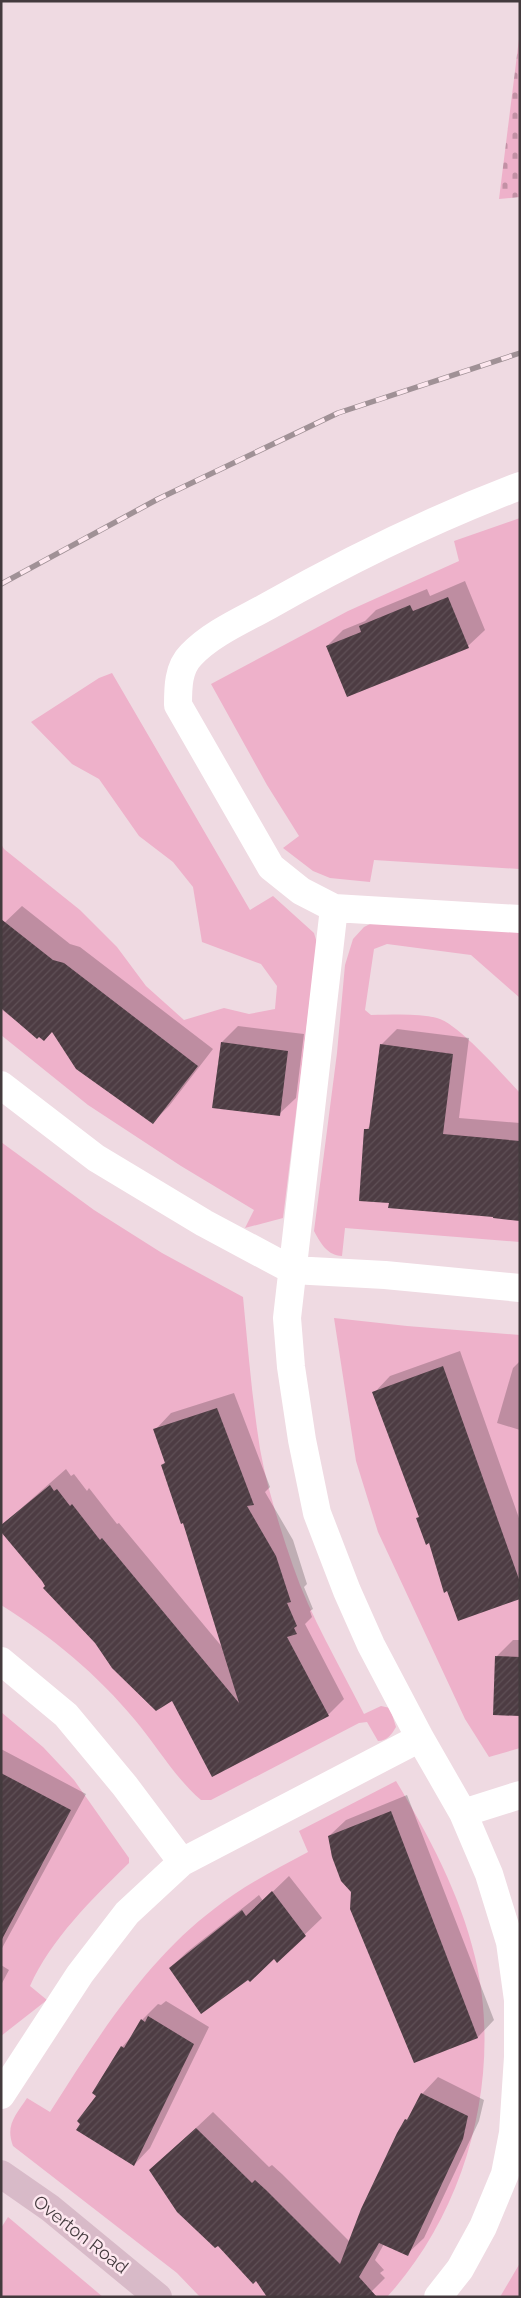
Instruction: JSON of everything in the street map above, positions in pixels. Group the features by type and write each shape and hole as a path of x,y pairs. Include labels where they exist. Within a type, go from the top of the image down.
{"street":[{"path":"520,486 472,505 338,566 220,633 190,656 178,680 178,705 271,867 301,891 334,908 520,919"},
{"path":"334,908 287,1318 291,1367 302,1440 317,1513 347,1592 371,1645 463,1814 489,1874 510,1942 518,2000 517,2133 505,2174 483,2227 460,2269 438,2297"},
{"path":"1,1085 96,1158 204,1223 292,1270 385,1275 520,1288"},
{"path":"1,1661 66,1715 124,1786 182,1862"},
{"path":"1,2095 80,1974 127,1913 182,1862 420,1738"},
{"path":"463,1814 520,1795"},
{"name":"Overton Road","path":"1,2174 50,2208 158,2297"}],"green space":[{"path":"520,31 520,197 499,199"},
{"path":"520,518 520,869 374,860 370,882 330,878 313,871 283,848 299,836 267,785 211,684 348,611 459,561 454,541"},
{"path":"112,673 250,910 273,896 314,933 317,943 283,1218 245,1228 254,1210 181,1166 88,1105 1,1035 1,844 4,849 80,910 117,947 146,986 184,1020 224,1008 249,1014 275,1009 277,986 261,964 202,942 193,887 173,862 139,836 99,779 72,764 31,722 99,678"},
{"path":"374,922 520,929 520,998 471,955 387,944 374,949 365,1010 371,1015 421,1015 446,1022 468,1039 520,1093 520,1242 345,1228 342,1256 328,1251 314,1231 337,1053 345,965 353,939 364,927"},
{"path":"1,1142 94,1210 162,1253 243,1297 252,1392 260,1449 283,1537 308,1603 364,1714 381,1706 390,1708 396,1727 387,1738 378,1741 367,1722 359,1723 211,1800 201,1800 174,1772 135,1720 105,1687 56,1643 1,1605"},
{"path":"334,1318 520,1335 520,1748 489,1757 465,1719 378,1532 356,1461"},
{"path":"1,1712 43,1747 74,1780 129,1858 129,1863 74,1920 49,1952 30,1986 47,2000 1,2036"},
{"path":"396,1781 432,1844 452,1888 469,1934 483,2002 484,2047 481,2093 472,2138 458,2181 439,2223 415,2262 387,2297 200,2297 177,2273 13,2146 10,2132 13,2120 27,2098 50,2112 85,2057 123,2003 144,1977 189,1930 236,1893 308,1852 299,1831"},
{"path":"8,2217 103,2297 1,2297 1,2228"},
{"path":"520,2263 520,2297 500,2297"}],"building":[{"path":"448,597 469,648 347,697 326,646 361,632 359,626 410,605 413,611"},
{"path":"1,919 53,960 64,963 198,1066 153,1124 76,1069 52,1032 44,1041 39,1037 37,1039 1,1008"},
{"path":"221,1042 288,1051 280,1116 212,1108"},
{"path":"380,1044 453,1054 443,1134 520,1141 520,1221 388,1208 389,1203 359,1201 364,1129 369,1129"},
{"path":"443,1366 520,1582 520,1599 458,1621 447,1591 444,1593 429,1543 426,1545 416,1518 419,1517 372,1392"},
{"path":"217,1408 254,1505 247,1506 276,1556 291,1602 287,1603 297,1626 294,1628 297,1634 287,1637 329,1716 212,1777 172,1701 156,1711 112,1668 95,1643 43,1588 45,1586 42,1581 1,1532 1,1525 50,1485 54,1491 57,1489 70,1506 72,1504 100,1540 102,1538 239,1703 183,1523 181,1524 161,1465 165,1463 153,1429"},
{"path":"495,1656 520,1657 520,1716 493,1715"},
{"path":"1,1773 71,1810 1,1941"},
{"path":"391,1811 478,2038 414,2063 350,1909 351,1892 341,1881 332,1857 328,1836"},
{"path":"272,1891 306,1936 277,1963 274,1959 250,1982 248,1980 201,2014 169,1968 242,1910 246,1916"},
{"path":"148,2016 194,2044 134,2166 76,2130 80,2124 77,2121 96,2096 92,2093 121,2046 124,2048 141,2019 145,2022"},
{"path":"421,2093 468,2116 463,2139 408,2256 379,2243 359,2277 377,2297 267,2297 256,2281 253,2284 218,2246 215,2248 177,2212 149,2170 196,2128 252,2183 255,2180 266,2190 340,2264 361,2209 397,2133 405,2119 407,2120"}],"railway":[{"path":"1,584 158,499 338,413 520,353"}]}
